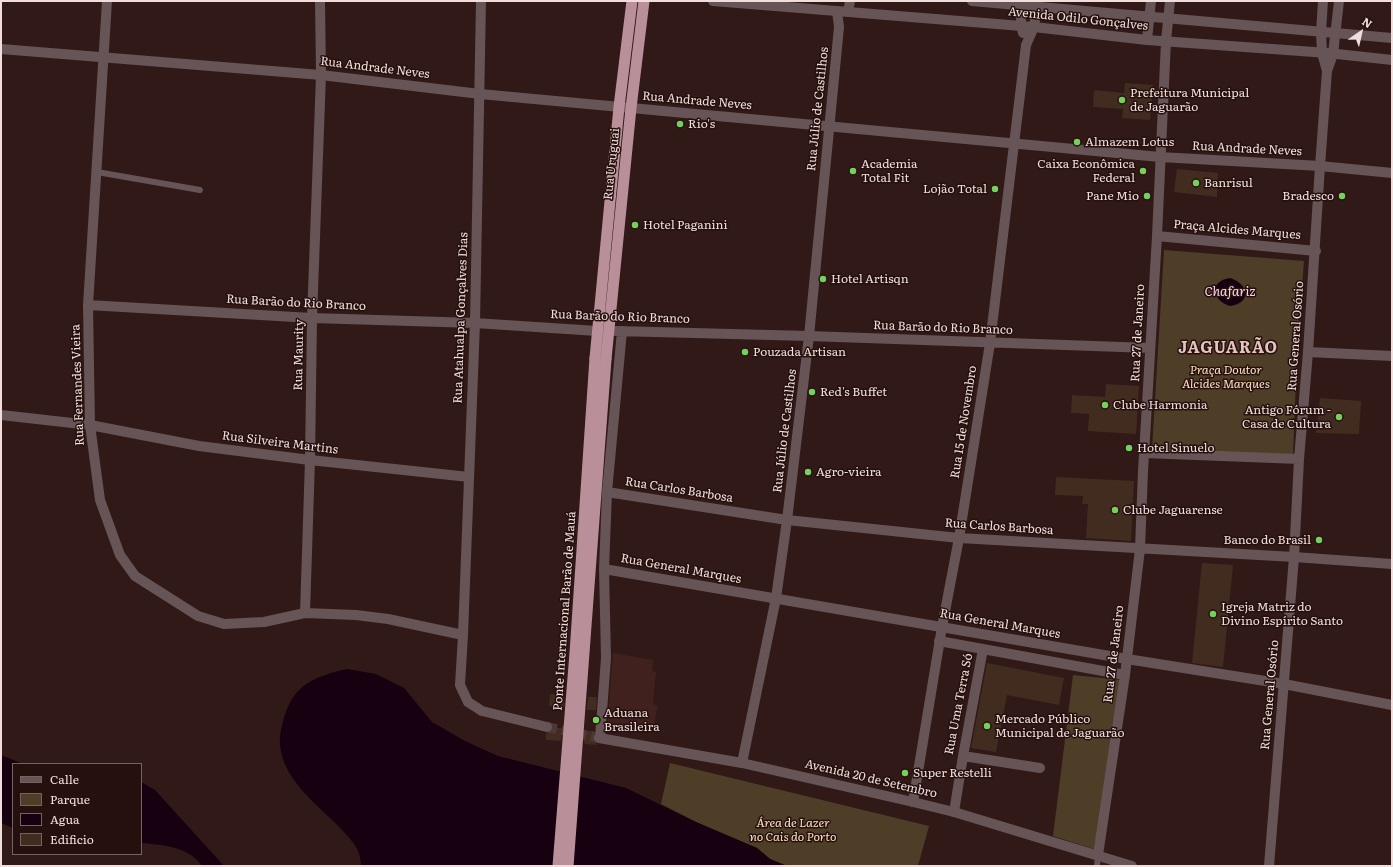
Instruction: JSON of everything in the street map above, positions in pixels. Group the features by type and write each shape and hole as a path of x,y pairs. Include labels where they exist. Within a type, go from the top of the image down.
{"highway":[{"name":"Rua Uruguai","path":"595,358 618,107 632,1"},
{"name":"Rua Uruguai","path":"606,359 631,108 644,1"},
{"name":"Ponte Internacional Barão de Mauá","path":"558,866 575,653 595,358"},
{"name":"Ponte Internacional Barão de Mauá","path":"568,866 606,359"}],"street":[{"name":"Rua Fernandes Vieira","path":"107,1 88,305 90,425 100,500 120,555 135,576 198,616 224,624 264,622 305,613 356,615 388,619 463,635"},
{"name":"Rua Maurity","path":"305,613 310,460 312,318 321,75 320,1"},
{"name":"Rua Atahualpa Gonçalves Dias","path":"481,1 475,323 460,685 468,702 482,711 547,727"},
{"name":"Avenida Odilo Gonçalves","path":"713,1 838,6 848,12 1034,27 1148,40 1322,53 1392,60"},
{"name":"Rua Júlio de Castilhos","path":"839,27 848,12 850,1"},
{"name":"Avenida Odilo Gonçalves","path":"972,1 1037,4 1168,19 1392,38"},
{"path":"1148,40 1151,1"},
{"name":"Rua 27 de Janeiro","path":"1098,855 1125,675 1140,549 1166,41 1170,1"},
{"name":"Rua General Osório","path":"1323,1 1321,32 1322,53 1327,71"},
{"name":"Rua General Osório","path":"1269,866 1294,557 1299,459 1316,251 1327,71 1333,54 1339,1"},
{"name":"Rua 15 de Novembro","path":"1021,3 1021,26 1026,45"},
{"name":"Rua 15 de Novembro","path":"913,802 939,641 959,538 990,343 1026,45 1034,27 1037,4"},
{"name":"Rua Júlio de Castilhos","path":"742,763 776,598 787,520 809,336 839,27 838,6"},
{"name":"Rua Andrade Neves","path":"1,49 321,75 480,94 1014,144 1160,157 1320,166 1392,173"},
{"name":"Praça Alcides Marques","path":"1157,236 1316,251"},
{"name":"Rua Barão do Rio Branco","path":"88,305 312,318 475,323 597,331 809,336 1150,348"},
{"path":"604,569 607,492 622,331"},
{"path":"1308,352 1392,356"},
{"name":"Rua Silveira Martins","path":"1,415 90,425 199,446 310,460 469,477"},
{"path":"1144,453 1299,459"},
{"name":"Rua Carlos Barbosa","path":"607,492 787,520 959,538 1392,564"},
{"name":"Rua General Marques","path":"604,569 1127,659 1284,684 1392,705"},
{"name":"Avenida 20 de Setembro","path":"604,569 606,658 600,738 742,763 913,802 954,812 1132,866"},
{"path":"939,641 1125,675"},
{"name":"Rua Uma Terra Só","path":"954,812 983,649"},
{"path":"963,756 1040,768"}],"lane":[{"path":"97,172 200,190"},
{"path":"1097,866 1098,855"}],"shaded area":[{"path":"613,653 653,660 652,671 656,672 653,704 658,706 652,733 607,727"}],"green space":[{"name":"Praça Doutor Alcides Marques","path":"1164,250 1304,261 1297,355 1293,455 1152,449"},
{"path":"1073,675 1121,680 1097,850 1053,836"},
{"name":"Área de Lazer no Cais do Porto","path":"670,763 929,826 918,866 787,866 770,859 757,848 696,822 661,804"}],"water":[{"name":"Chafariz","path":"1230,278 1241,284 1244,289 1245,297 1237,304 1230,306 1219,300 1215,291 1218,283"},
{"path":"347,669 376,674 404,688 432,722 465,741 498,756 626,788 696,822 757,848 770,859 787,866 361,866 360,856 351,840 335,822 304,793 288,771 283,759 280,745 280,734 289,704 301,688 317,678"},
{"path":"1,755 21,763 12,763 12,828 1,823"},
{"path":"142,783 155,790 224,866 202,866 190,854 182,850 166,846 142,843"}],"building":[{"name":"Prefeitura Municipal de Jaguarão","path":"1125,83 1153,85 1150,120 1122,118 1123,109 1093,107 1094,90 1124,93"},
{"name":"Banrisul","path":"1177,169 1218,173 1217,197 1174,192"},
{"name":"Clube Harmonia","path":"1106,384 1139,386 1136,434 1088,431 1089,414 1071,413 1072,395 1105,397"},
{"name":"Antigo Fórum - Casa de Cultura","path":"1320,398 1361,401 1359,434 1316,433"},
{"name":"Clube Jaguarense","path":"1056,477 1134,481 1131,541 1086,538 1088,504 1082,504 1083,496 1055,495"},
{"name":"Igreja Matriz do Divino Espírito Santo","path":"1202,563 1233,565 1223,667 1192,663"},
{"name":"Mercado Público Municipal de Jaguarão","path":"987,663 1064,678 1059,705 1007,695 996,752 971,748"},
{"path":"550,694 564,695 564,708 549,706"},
{"path":"588,697 597,697 596,710 587,710"},
{"path":"553,728 562,728 561,741 546,740 546,733 551,732"},
{"path":"585,731 594,731 593,740 598,745 584,744"}],"tunnel":[{"path":"547,727 599,738"}],"place":[{"name":"Prefeitura Municipal de Jaguarão","path":"1122,100"},
{"name":"Rio's","path":"680,124"},
{"name":"Almazem Lotus","path":"1077,142"},
{"name":"Academia Total Fit","path":"853,171"},
{"name":"Caixa Econômica Federal","path":"1143,171"},
{"name":"Banrisul","path":"1196,183"},
{"name":"Lojão Total","path":"995,189"},
{"name":"Pane Mio","path":"1147,196"},
{"name":"Bradesco","path":"1342,196"},
{"name":"Hotel Paganini","path":"635,225"},
{"name":"Hotel Artisqn","path":"823,279"},
{"name":"Pouzada Artisan","path":"745,352"},
{"name":"Red's Buffet","path":"812,392"},
{"name":"Clube Harmonia","path":"1105,405"},
{"name":"Antigo Fórum - Casa de Cultura","path":"1339,417"},
{"name":"Hotel Sinuelo","path":"1129,448"},
{"name":"Agro-vieira","path":"808,472"},
{"name":"Clube Jaguarense","path":"1115,510"},
{"name":"Banco do Brasil","path":"1319,540"},
{"name":"Igreja Matriz do Divino Espírito Santo","path":"1213,614"},
{"name":"Aduana Brasileira","path":"596,720"},
{"name":"Mercado Público Municipal de Jaguarão","path":"987,726"},
{"name":"Super Restelli","path":"905,773"}],"district":[{"name":"JAGUARÃO","path":"1228,348"}]}
